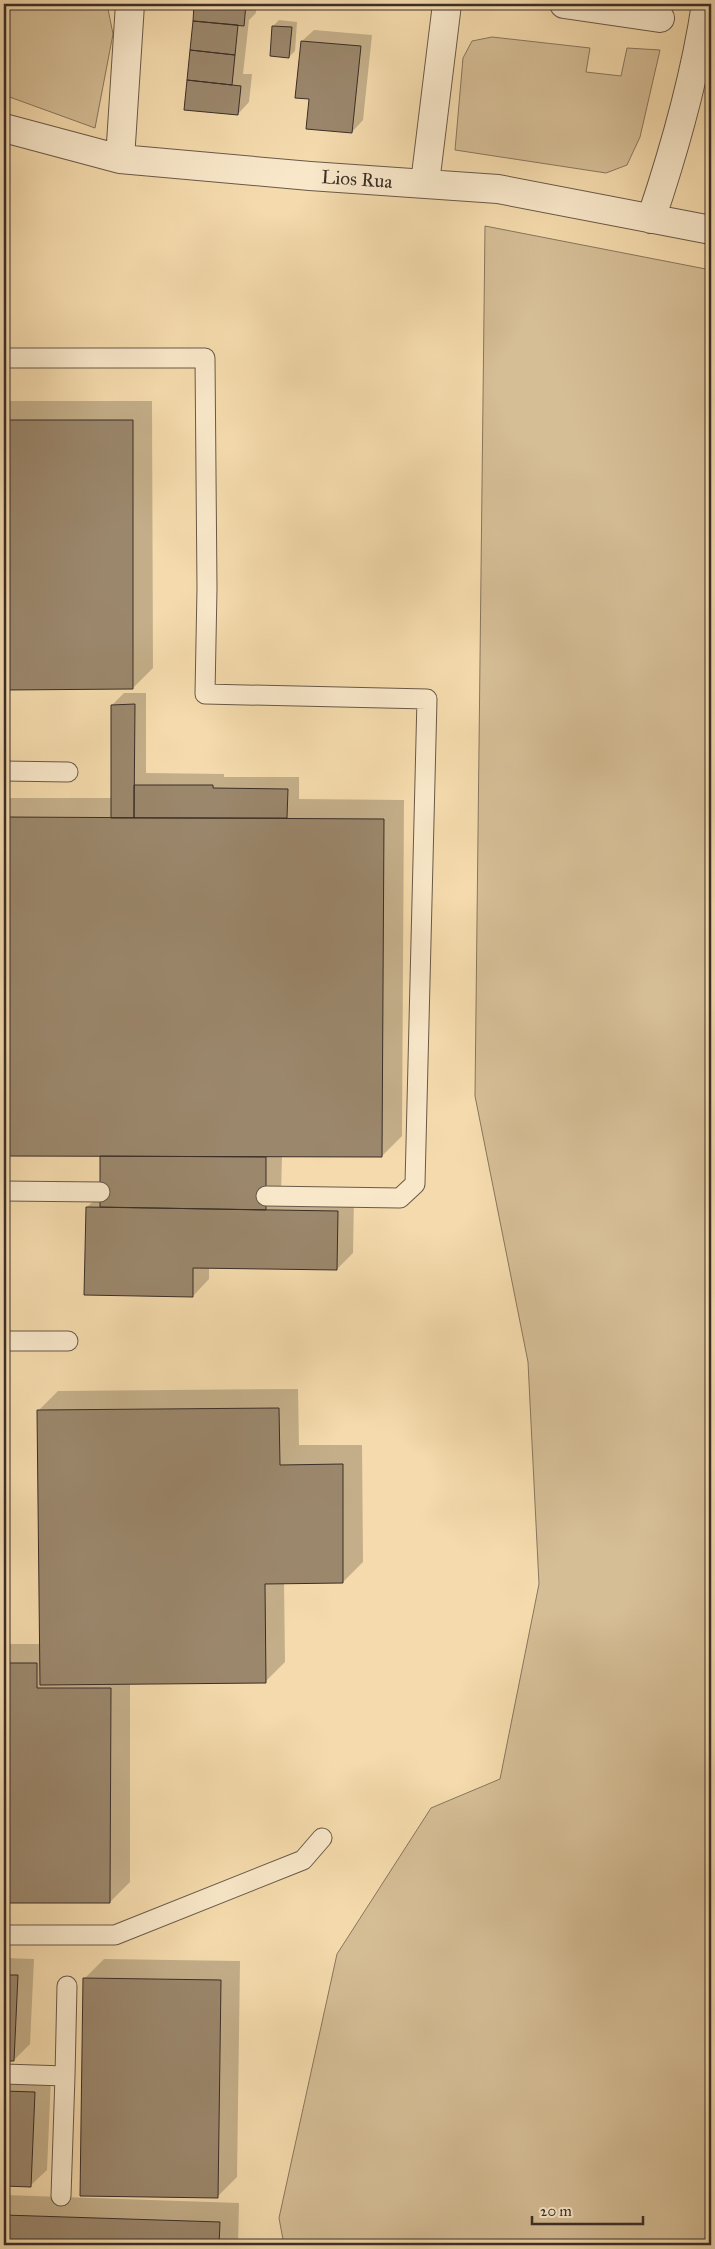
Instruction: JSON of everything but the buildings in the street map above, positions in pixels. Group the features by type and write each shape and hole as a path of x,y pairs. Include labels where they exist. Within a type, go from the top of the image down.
{"street":[{"path":"120,159 130,4"},
{"path":"425,183 447,4"},
{"path":"564,4 660,18"},
{"path":"651,219 675,148 696,65 706,4"},
{"name":"Lios Rua","path":"4,128 120,159 310,176 498,189 711,230"}],"lane":[{"path":"4,358 205,358 207,588 205,694 426,699 415,1184 400,1198 266,1196"},
{"path":"4,771 68,772"},
{"path":"4,1190 100,1192"},
{"path":"4,1341 68,1341"},
{"path":"4,1935 115,1935 303,1860 322,1838"},
{"path":"61,2196 67,1986"},
{"path":"4,2074 65,2076"}],"shaded area":[{"path":"4,4 99,4 108,9 113,34 95,128 4,95"},
{"path":"492,37 590,48 586,72 621,76 627,48 660,50 640,137 627,165 606,173 455,150 463,58 472,41"},
{"path":"485,226 711,270 711,2245 284,2245 279,2218 337,1954 431,1808 500,1779 539,1584 528,1362 475,1096"}]}
